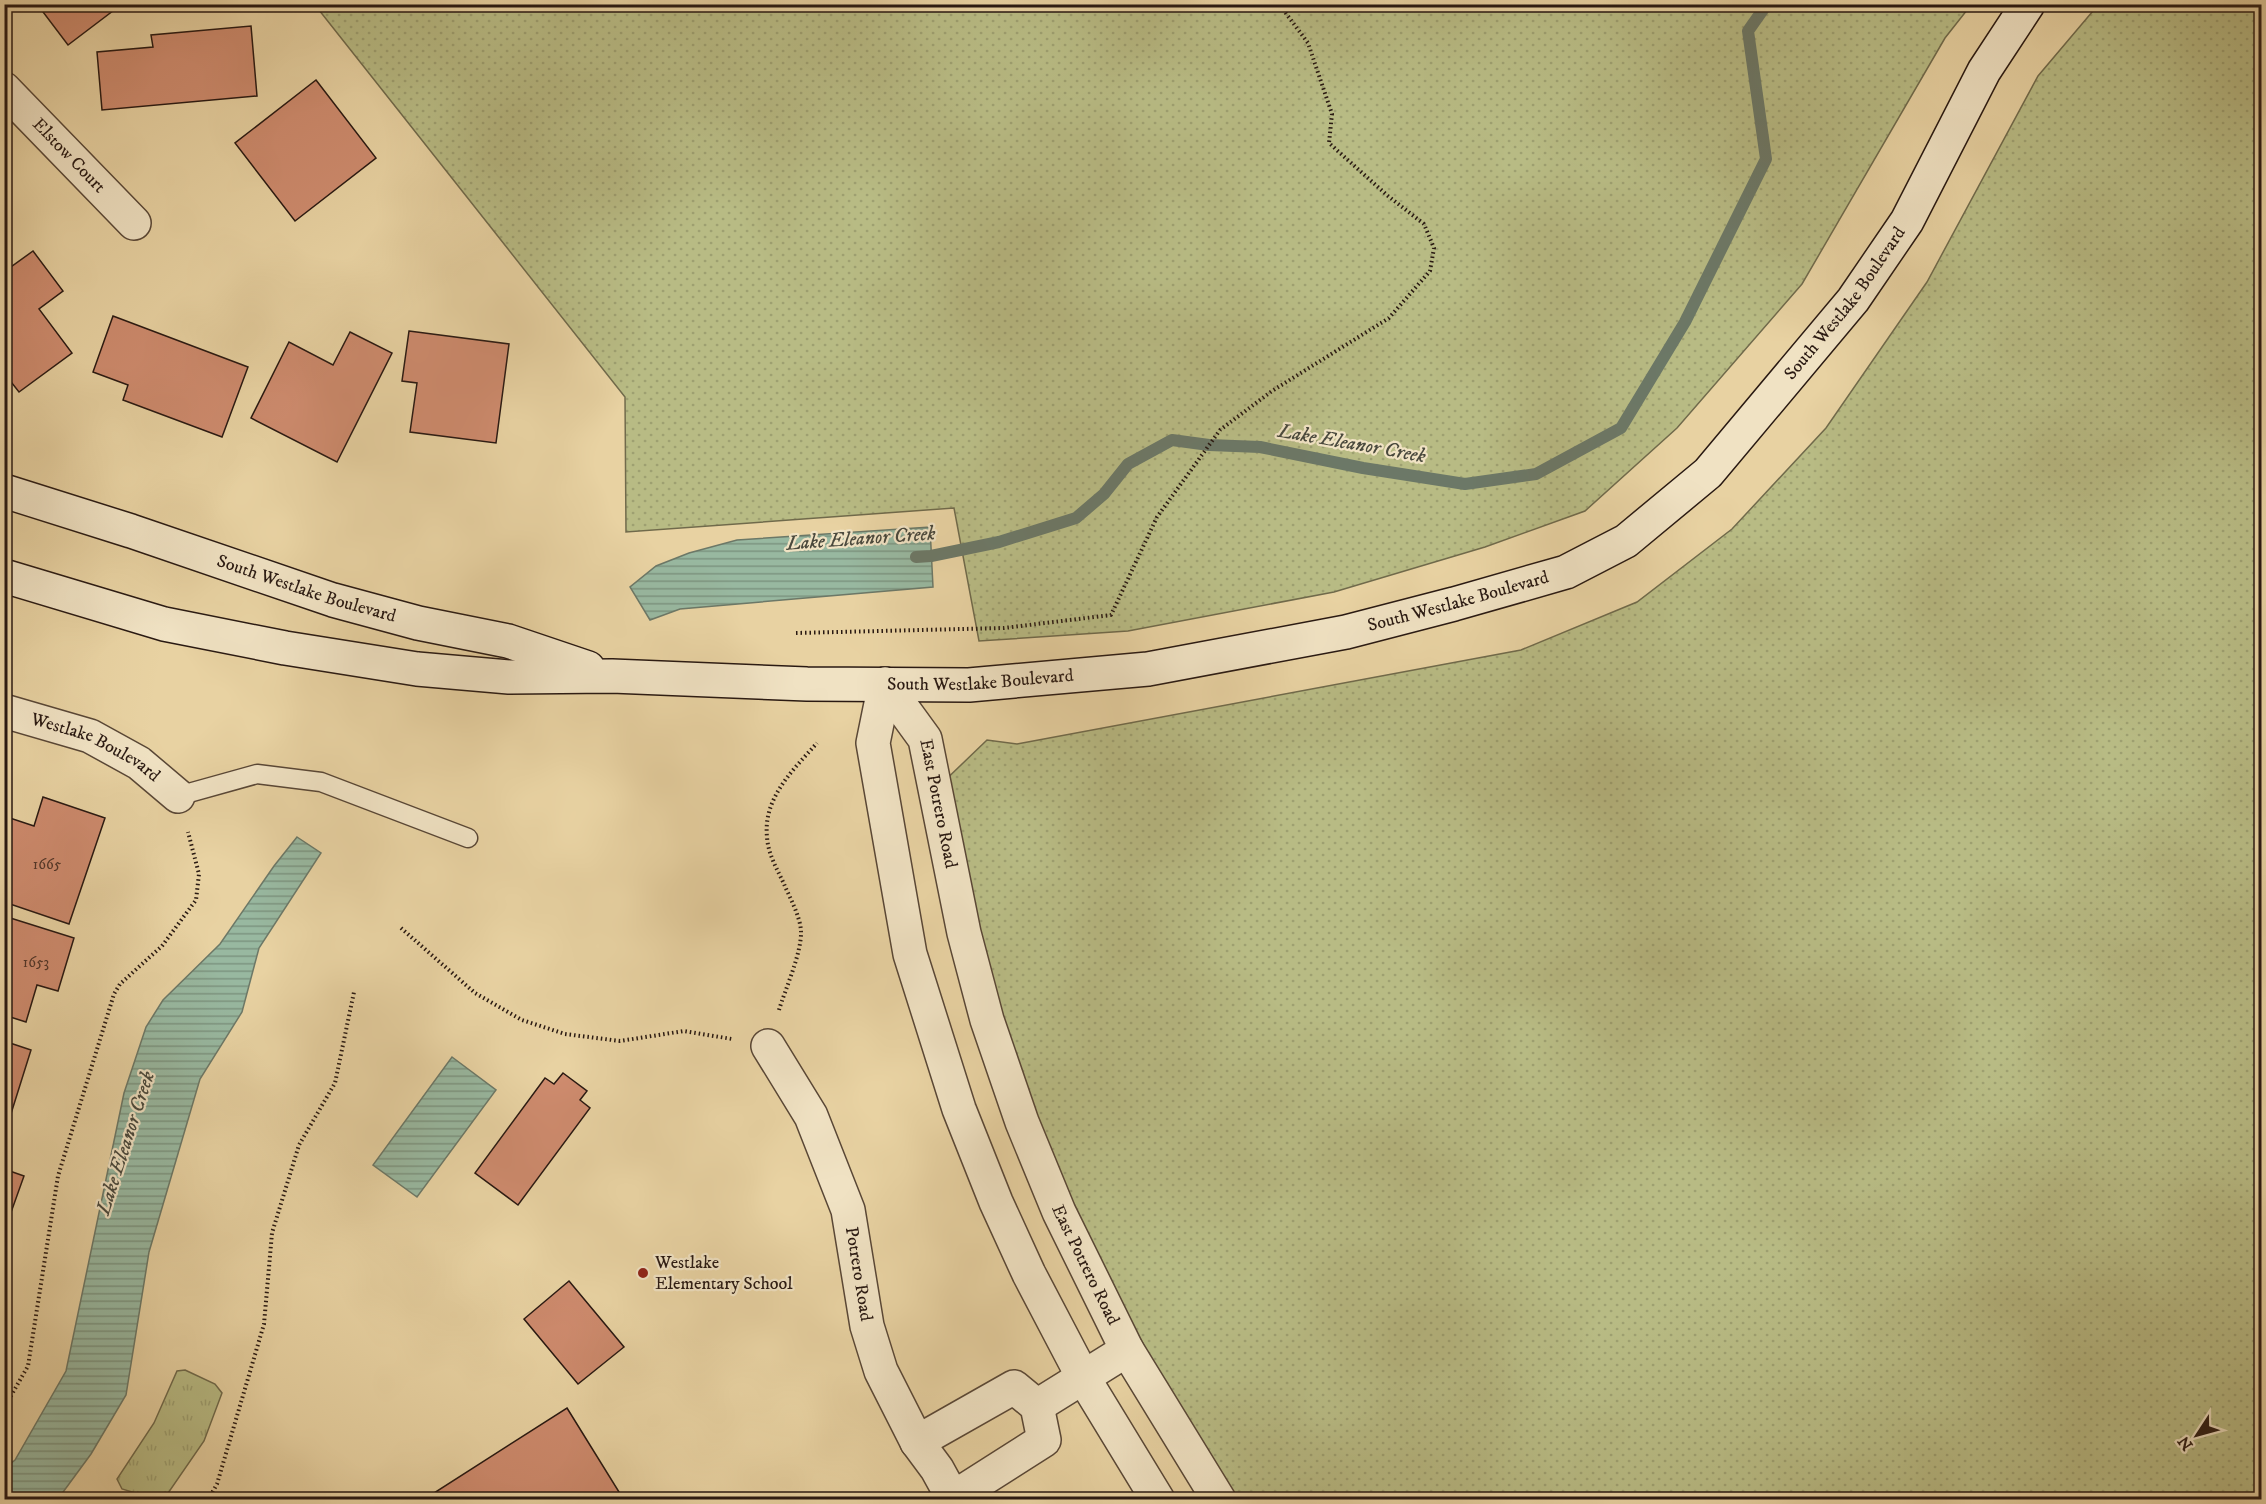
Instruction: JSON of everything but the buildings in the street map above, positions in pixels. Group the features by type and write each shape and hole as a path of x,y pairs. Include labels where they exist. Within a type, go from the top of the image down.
{"street":[{"name":"South Westlake Boulevard","path":"4,576 164,624 285,648 417,669 509,677 612,676 969,685 1148,669 1346,632 1454,604 1566,572 1626,541 1708,473 1853,300 1907,221 1984,71 2028,4"},
{"name":"Elstow Court","path":"4,89 134,223"},
{"name":"South Westlake Boulevard","path":"4,491 131,531 333,600 418,623 508,641 612,676"},
{"name":"East Potrero Road","path":"885,684 925,739 967,944 987,1020 1022,1122 1059,1212 1127,1350 1219,1500"},
{"path":"885,684 873,744 910,954 959,1109 996,1202 1029,1274 1083,1377 1158,1500"},
{"name":"Westlake Boulevard","path":"4,711 90,736 139,763 178,796"},
{"name":"Potrero Road","path":"768,1046 811,1116 848,1210 867,1326 881,1371 917,1442 937,1469 953,1499"},
{"path":"1037,1406 1127,1350"},
{"path":"917,1442 1014,1387 1037,1406 1044,1440 953,1499"}],"lane":[{"path":"178,796 256,774 321,782 468,838"}],"path":[{"path":"796,633 1004,628 1111,615 1156,517 1220,430 1272,391 1389,318 1430,271 1434,248 1424,224 1388,196 1329,143 1332,114 1308,43 1279,4"},
{"path":"791,973 800,948 801,930 795,910 772,859 767,837 769,810 782,782 817,743"},
{"path":"4,1408 28,1366 58,1176 114,994 120,984 162,946 196,900 199,874 178,796"},
{"path":"401,928 476,993 522,1020 565,1034 620,1041 684,1031 768,1046"},
{"path":"208,1500 217,1484 264,1324 272,1233 299,1145 335,1083 354,992"}],"green space":[{"path":"315,5 1971,5 1945,38 1802,284 1677,428 1585,511 1485,547 1334,592 1128,631 979,641 954,508 626,532 625,397"},
{"path":"2098,5 2261,5 2261,1499 1219,1499 1059,1212 935,790 987,740 1017,744 1521,650 1637,602 1732,529 1826,428 1927,282 2038,76"},
{"path":"185,1370 215,1384 222,1393 204,1441 164,1499 155,1499 122,1489 117,1479 154,1423 177,1371"}],"water":[{"path":"930,527 933,587 680,609 650,620 630,587 656,566 689,553 737,540"},
{"path":"297,837 321,853 259,948 242,1012 200,1079 149,1252 126,1395 91,1454 58,1499 5,1499 5,1468 15,1460 66,1371 124,1093 146,1027 163,1000 220,944"},
{"path":"452,1057 496,1090 417,1197 373,1165"}],"waterway":[{"name":"Lake Eleanor Creek","path":"916,557 999,542 1076,518 1104,494 1128,464 1172,440 1209,445 1260,447 1363,468 1465,484 1536,474 1621,428 1685,322 1766,159 1748,31 1767,4"}],"place":[{"name":"Westlake Elementary School","path":"643,1273"}]}
